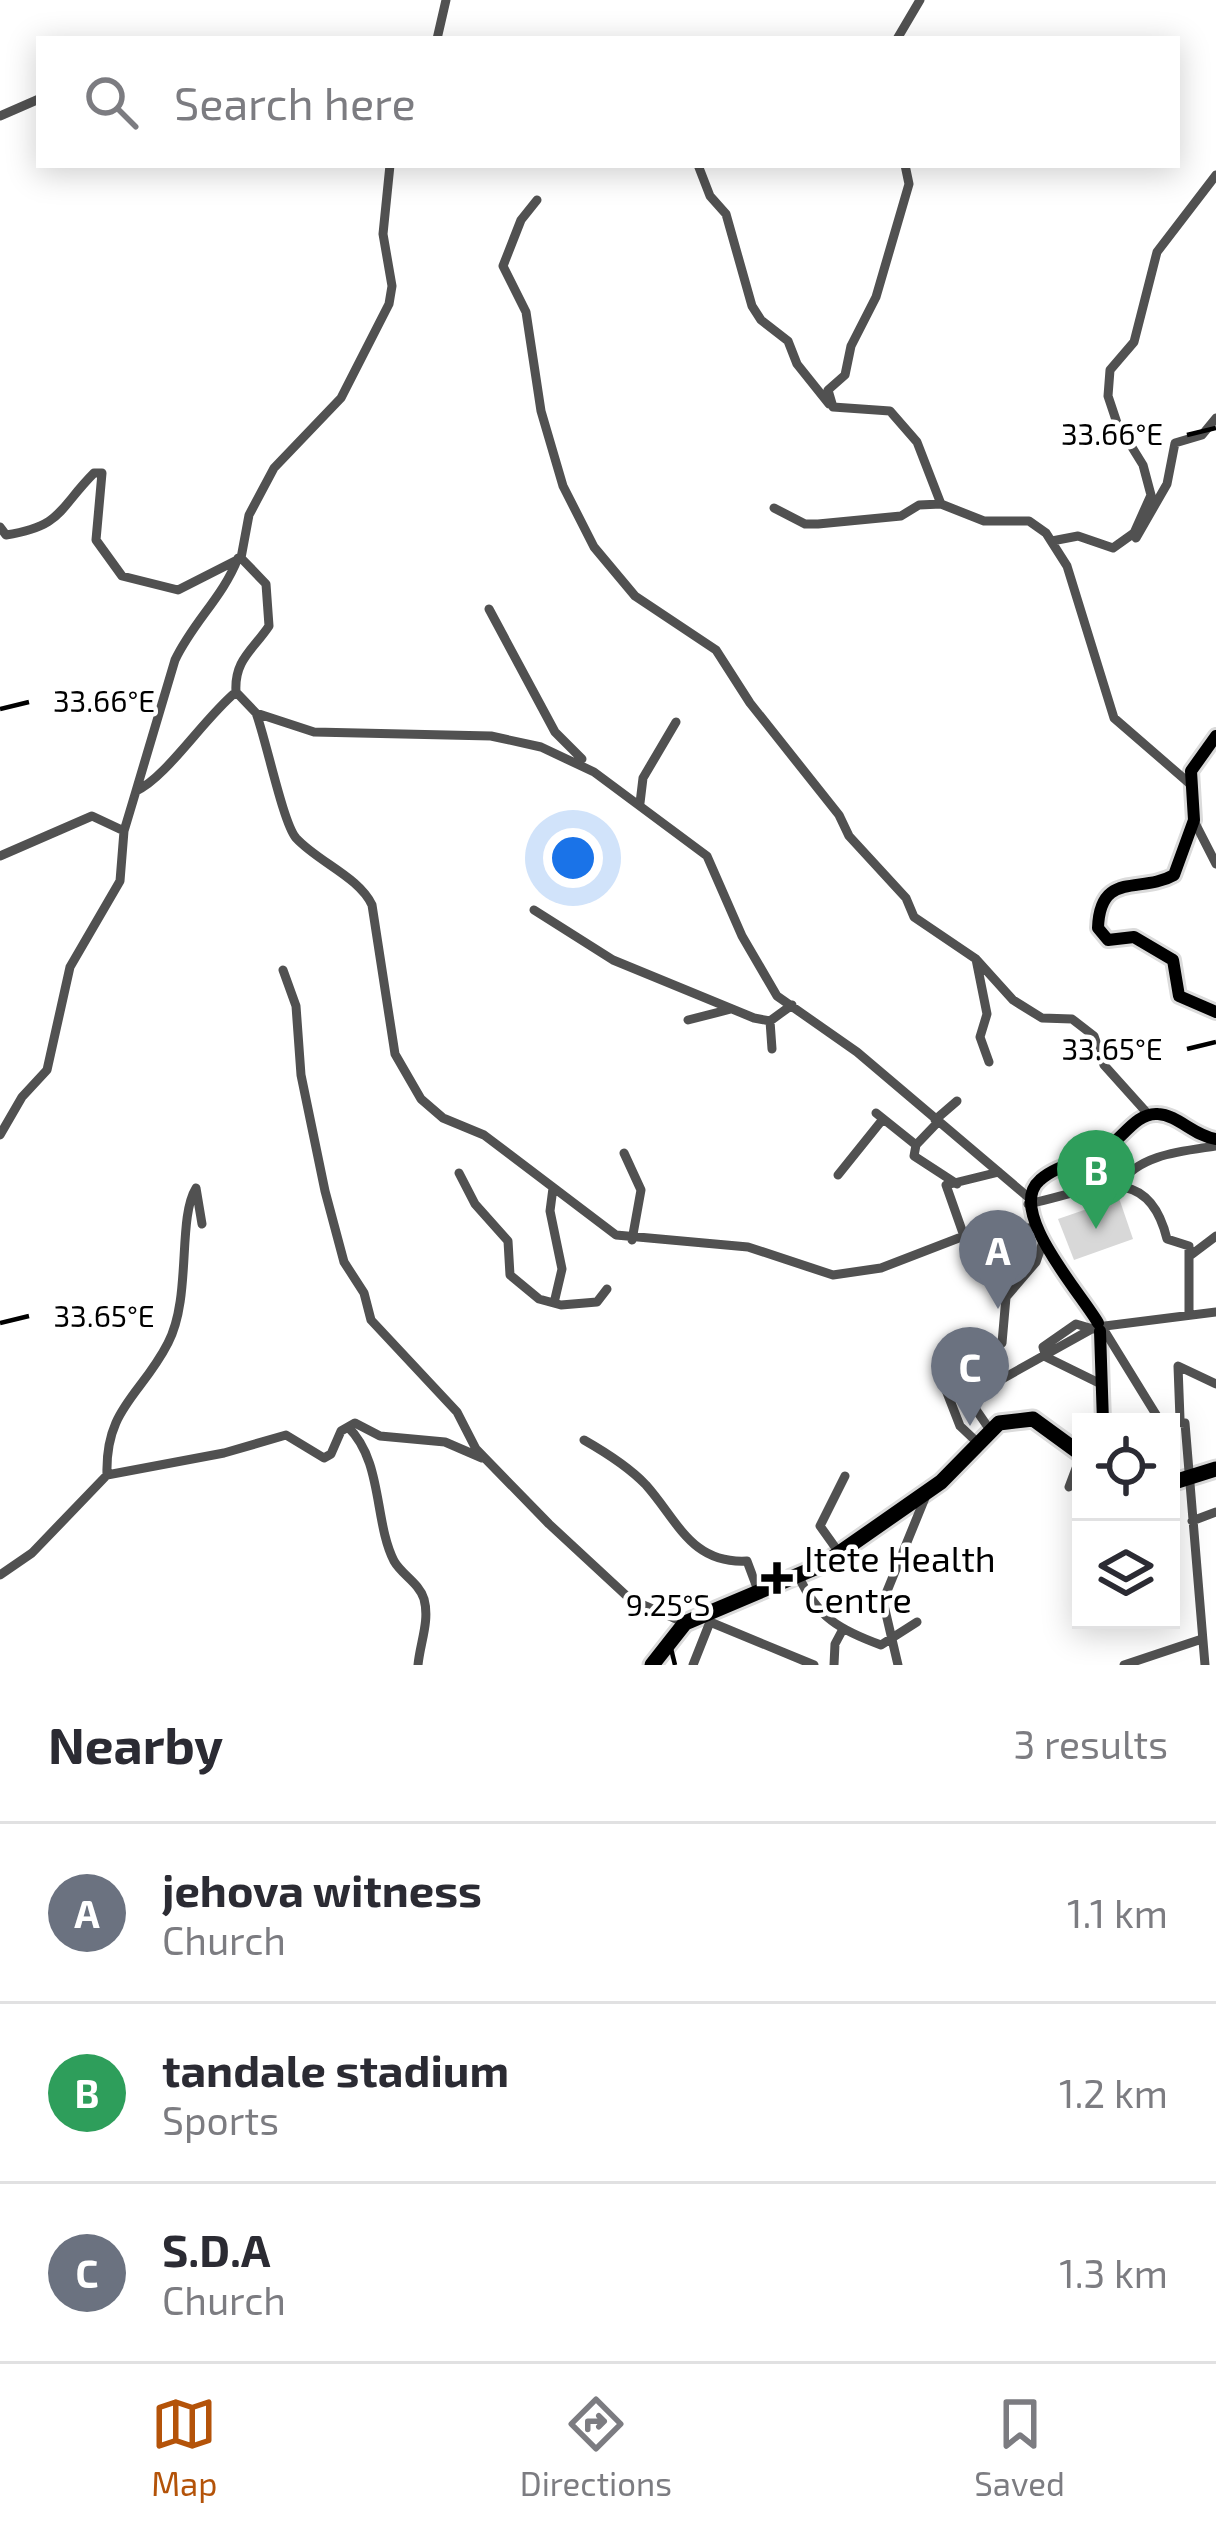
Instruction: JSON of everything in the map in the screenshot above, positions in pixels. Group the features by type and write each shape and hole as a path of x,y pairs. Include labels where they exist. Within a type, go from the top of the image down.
{"highway":[{"path":"652,1665 686,1623 799,1577 840,1554 927,1493 984,1436 1010,1419 1034,1419 1072,1448"},
{"path":"1180,1480 1216,1469"}],"main road":[{"path":"1216,736 1195,763 1190,783 1194,820 1174,875 1107,894 1100,905 1098,928 1108,940 1134,937 1173,960 1179,996 1216,1012"},
{"path":"1102,1413 1100,1328 1036,1227 1028,1201 1040,1179 1110,1148 1148,1114 1164,1114 1216,1142"}],"street":[{"path":"438,36 446,0"},
{"path":"899,36 920,0"},
{"path":"0,116 36,100"},
{"path":"0,1136 22,1096 47,1070 70,967 120,881 124,831 184,640 221,597 240,558 253,506 274,468 341,398 383,320 392,286 383,235 390,168"},
{"path":"699,168 710,196 725,214 760,320 788,341 797,364 833,407 890,411 917,442 941,504"},
{"path":"833,407 828,390 845,375 850,346 876,297 909,184 905,168"},
{"path":"1120,545 1145,512 1150,483 1117,423 1108,396 1109,370 1134,342 1163,241 1216,175"},
{"path":"537,200 521,220 503,266 526,312 541,411 563,486 594,547 635,596 716,650 750,703 839,815 849,836 906,898 914,917 976,959 1013,1000 1042,1018 1072,1019 1094,1036 1104,1065 1148,1114"},
{"path":"1052,542 1078,536 1106,547 1136,537 1156,508 1175,443 1202,434 1216,418"},
{"path":"0,527 6,535 47,525 67,510 94,473 102,473 96,540 122,576 178,590 240,558"},
{"path":"774,508 805,524 901,516 919,505 941,504 984,520 1029,521 1052,542 1066,566 1114,718 1190,783"},
{"path":"136,791 149,785 205,717 236,692 239,662 263,634 271,613 266,584 240,558"},
{"path":"489,609 555,732 594,772"},
{"path":"236,692 256,713 295,837 332,872 360,886 372,905 398,1065 430,1111 484,1135 616,1235 632,1240 748,1247 833,1275 881,1268 964,1236 1036,1227"},
{"path":"256,713 314,732 352,736 437,731 491,736 541,747 594,772 707,856 763,976 792,1005 1000,1172 1028,1201 1120,1184 1141,1191 1161,1214 1167,1238 1189,1246 1189,1314"},
{"path":"640,803 643,778 676,722"},
{"path":"0,856 92,816 124,831"},
{"path":"1194,820 1216,864"},
{"path":"534,910 613,960 770,1021"},
{"path":"976,959 987,1014 980,1037 989,1062"},
{"path":"283,970 296,1006 314,1142 344,1262 364,1293 371,1319 457,1412 487,1460 630,1599 686,1623"},
{"path":"770,1021 792,1005"},
{"path":"688,1020 730,1009"},
{"path":"770,1021 772,1048"},
{"path":"957,1101 916,1145 914,1156 957,1184"},
{"path":"838,1175 880,1116 916,1145"},
{"path":"1120,1184 1134,1169 1163,1155 1216,1142"},
{"path":"624,1153 641,1190 632,1240"},
{"path":"964,1236 944,1189 1000,1172"},
{"path":"459,1173 475,1204 508,1241 510,1275 539,1299 597,1302 607,1288"},
{"path":"107,1475 114,1416 168,1343 184,1284 189,1207 196,1188 202,1224"},
{"path":"553,1188 550,1211 562,1269 554,1303"},
{"path":"1191,1255 1216,1237"},
{"path":"984,1436 960,1426 946,1390 958,1373 1002,1343 1006,1297 1036,1262 1044,1240"},
{"path":"1202,1248 1215,1256"},
{"path":"984,1436 968,1398 1100,1328 1216,1312"},
{"path":"1100,1328 1155,1413"},
{"path":"1046,1357 1101,1384"},
{"path":"1180,1413 1178,1366 1216,1384"},
{"path":"1180,1419 1185,1423 1199,1640 1205,1665"},
{"path":"0,1575 32,1552 107,1475 224,1453 286,1435 324,1458 355,1424 380,1436 445,1442 487,1460"},
{"path":"348,1427 358,1437 378,1490 393,1558 423,1597 426,1616 418,1665"},
{"path":"584,1440 644,1483 688,1543 728,1562 747,1561 759,1593"},
{"path":"840,1554 820,1526 845,1476"},
{"path":"1069,1487 1072,1479"},
{"path":"898,1665 889,1643 883,1600 927,1493"},
{"path":"1192,1521 1216,1512"},
{"path":"799,1577 814,1609 843,1629 889,1643"},
{"path":"692,1665 708,1617 814,1665"},
{"path":"889,1643 917,1622"},
{"path":"834,1665 835,1644 843,1629"},
{"path":"1124,1665 1199,1640"}],"shaded area":[{"path":"1119,1198 1133,1239 1074,1260 1058,1219"}],"place":[{"name":"tandale stadium","path":"1096,1229"},
{"name":"jehova witness","path":"998,1309"},
{"name":"S.D.A","path":"970,1426"},
{"name":"Itete Health Centre","path":"777,1578"}]}
